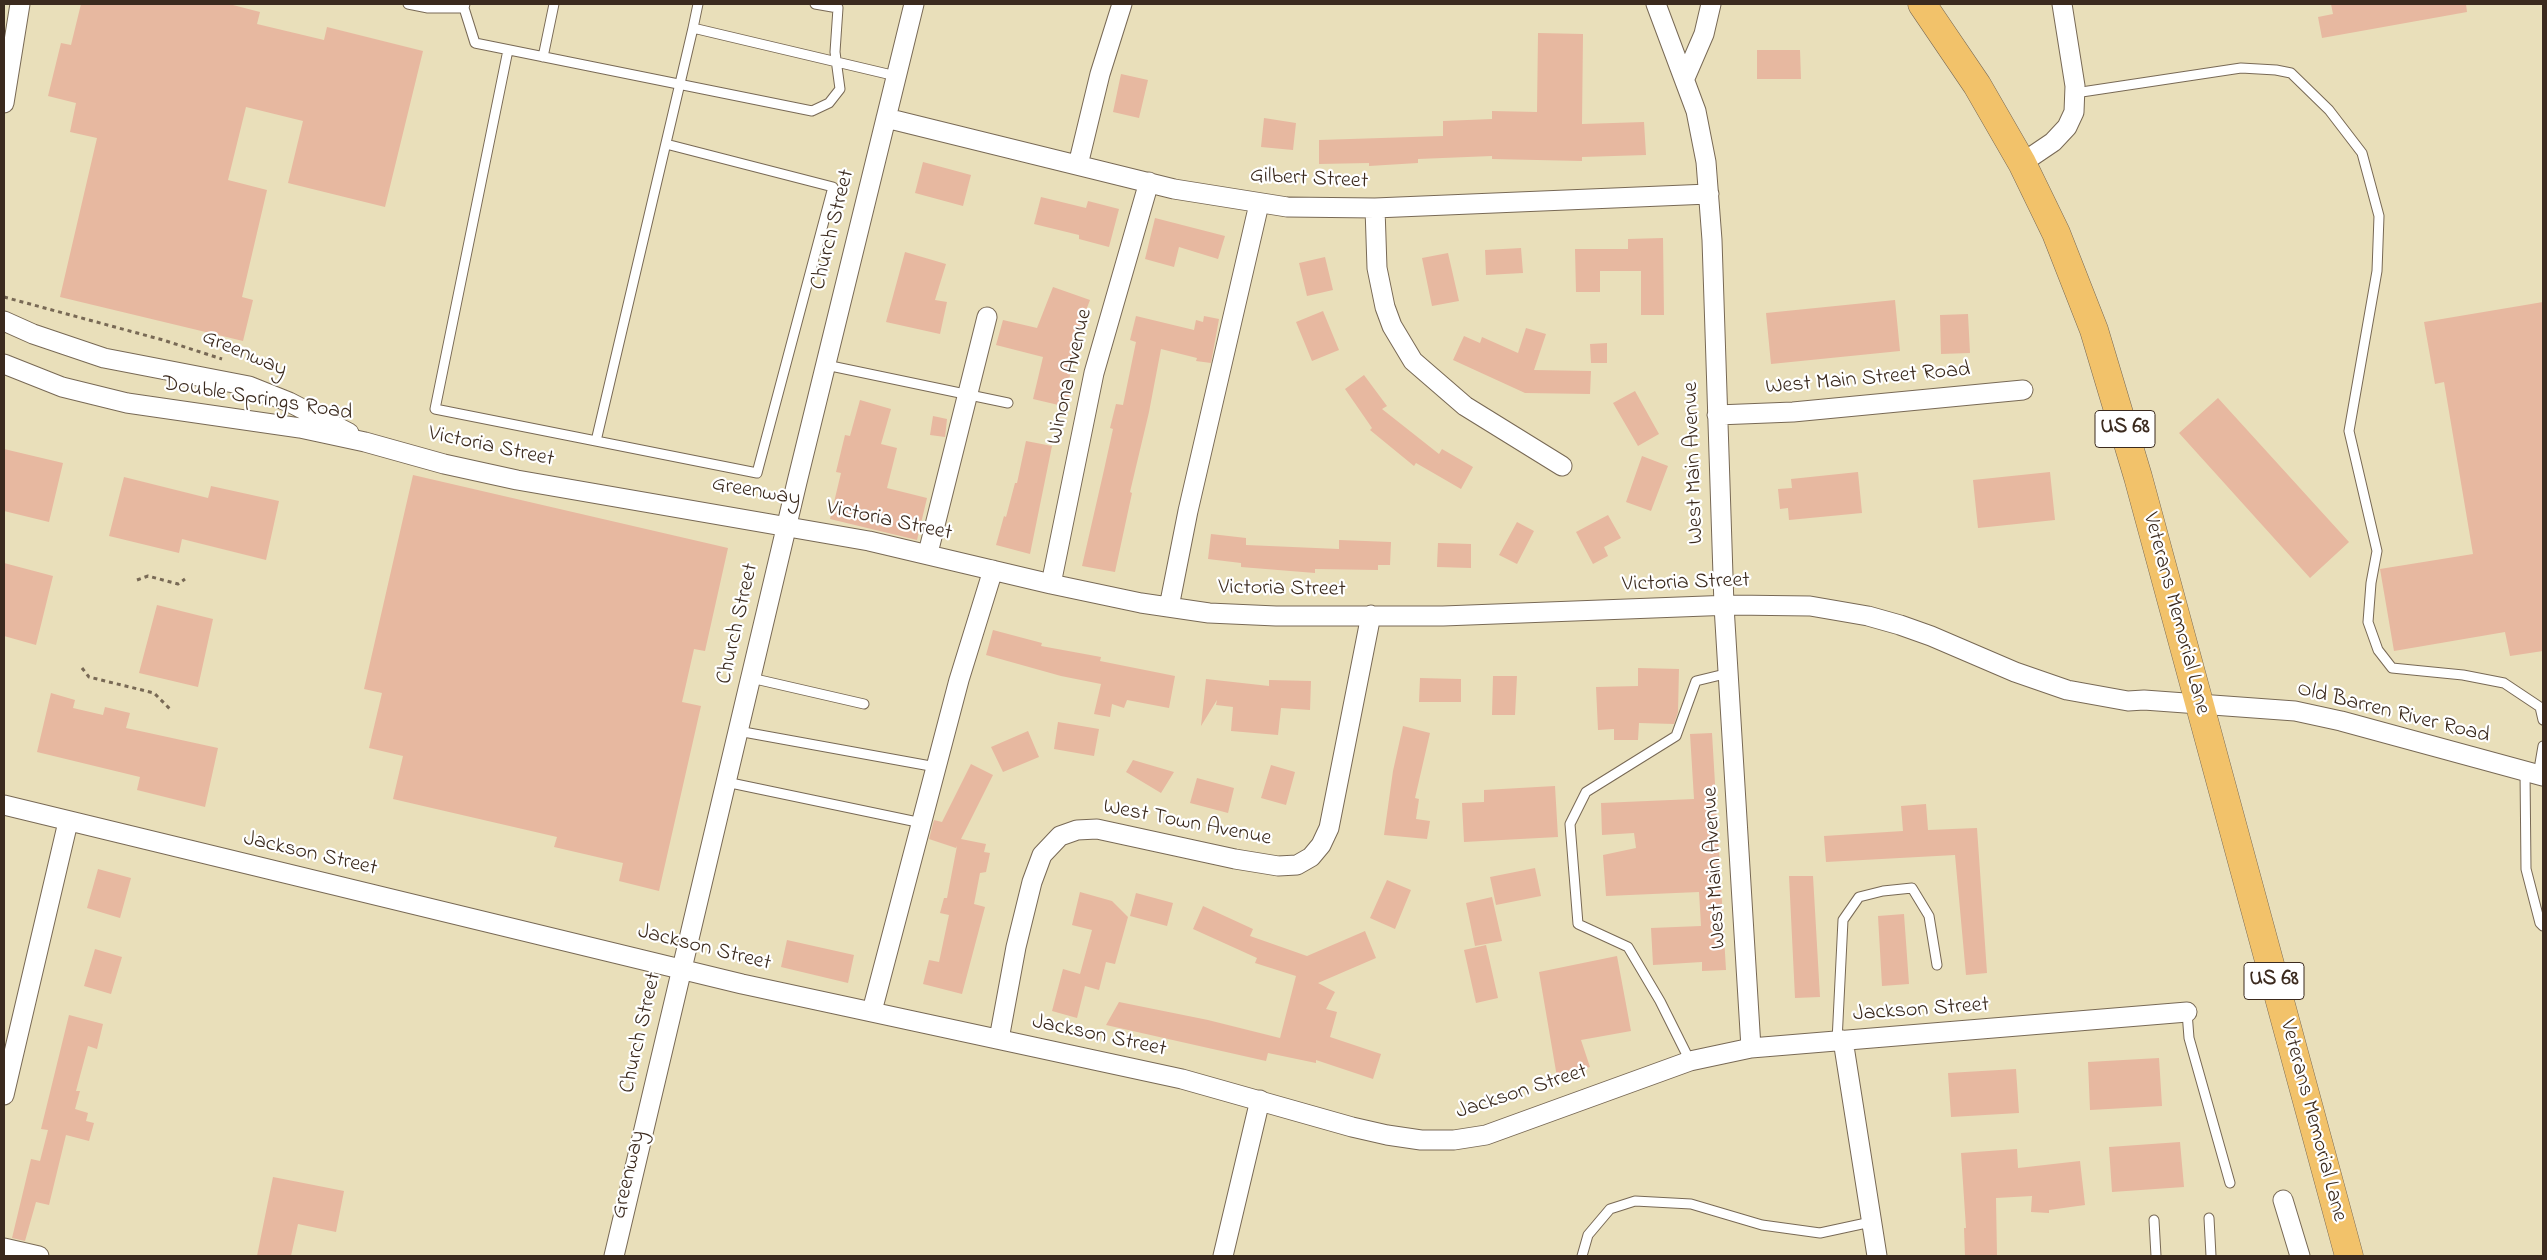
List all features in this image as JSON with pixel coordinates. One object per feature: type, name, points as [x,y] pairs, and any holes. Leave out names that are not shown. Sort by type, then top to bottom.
[{"type":"main road","name":"Veterans Memorial Lane","points":[[1922,4],[1977,85],[2022,162],[2063,248],[2097,338],[2138,477],[2349,1256]]},
{"type":"street","points":[[5,93],[20,4]]},
{"type":"street","name":"Church Street","points":[[614,1256],[787,526],[914,4]]},
{"type":"street","points":[[1078,165],[1100,74],[1122,4]]},
{"type":"street","name":"West Main Avenue","points":[[1656,4],[1696,111],[1703,142],[1709,194],[1724,606],[1742,929],[1751,1048]]},
{"type":"street","points":[[1685,78],[1704,34],[1711,4]]},
{"type":"street","points":[[2022,162],[2044,149],[2067,126],[2074,112],[2075,93],[2065,4]]},
{"type":"street","name":"Gilbert Street","points":[[886,118],[1149,182],[1259,204],[1299,208],[1375,208],[1709,194]]},
{"type":"street","name":"Winona Avenue","points":[[1051,584],[1094,373],[1149,182]]},
{"type":"street","points":[[1169,607],[1188,511],[1259,204]]},
{"type":"street","points":[[1375,208],[1377,268],[1385,307],[1392,326],[1413,362],[1465,406],[1562,466]]},
{"type":"street","points":[[928,553],[987,317]]},
{"type":"street","name":"Double Springs Road","points":[[4,321],[33,334],[104,358],[249,386],[288,402],[365,442]]},
{"type":"street","name":"Double Springs Road","points":[[4,364],[62,387],[127,403],[268,422],[365,442]]},
{"type":"street","name":"West Main Street Road","points":[[1717,415],[1784,412],[2023,390]]},
{"type":"street","name":"Victoria Street","points":[[365,442],[444,464],[517,480],[787,526],[928,553],[1051,584],[1208,613],[1276,616],[1475,615],[1724,606],[1810,606],[1868,616],[1931,636],[2015,672],[2067,690],[2128,701],[2200,705]]},
{"type":"street","points":[[872,1011],[966,654],[993,570]]},
{"type":"street","name":"West Town Avenue","points":[[999,1039],[1016,947],[1032,882],[1042,855],[1060,836],[1077,830],[1097,829],[1235,859],[1278,866],[1297,866],[1311,858],[1322,845],[1328,828],[1371,615]]},
{"type":"street","name":"Old Barren River Road","points":[[2200,705],[2295,711],[2316,715],[2535,774]]},
{"type":"street","name":"Jackson Street","points":[[4,805],[68,822],[682,967],[742,984],[1147,1071],[1387,1135],[1421,1140],[1454,1140],[1502,1129],[1690,1061],[1751,1048],[2187,1012]]},
{"type":"street","points":[[4,1095],[68,822]]},
{"type":"street","points":[[1840,1040],[1877,1256]]},
{"type":"street","points":[[1222,1256],[1260,1100]]},
{"type":"street","points":[[2284,1200],[2300,1256]]},
{"type":"street","points":[[4,1248],[39,1256]]},
{"type":"lane","points":[[408,4],[428,8],[464,6],[474,43],[812,111],[829,103],[840,89],[835,52],[838,8],[815,4]]},
{"type":"lane","points":[[542,57],[554,4]]},
{"type":"lane","points":[[596,441],[698,4]]},
{"type":"lane","points":[[693,28],[896,76]]},
{"type":"lane","points":[[508,50],[435,409],[757,473],[833,186],[666,144]]},
{"type":"lane","points":[[2075,93],[2241,68],[2284,71],[2291,73],[2329,110],[2362,153],[2379,216],[2377,272],[2349,431],[2377,551],[2371,582],[2368,622],[2378,650],[2392,668],[2463,675],[2504,683],[2540,707],[2543,720]]},
{"type":"lane","points":[[826,365],[966,396],[1008,403]]},
{"type":"lane","points":[[1690,1061],[1660,1001],[1628,947],[1578,924],[1570,824],[1586,792],[1676,736],[1696,681],[1729,673]]},
{"type":"lane","points":[[751,678],[864,704]]},
{"type":"lane","points":[[738,731],[936,767]]},
{"type":"lane","points":[[2543,746],[2535,774],[2526,869],[2540,923],[2543,926]]},
{"type":"lane","points":[[726,782],[922,823]]},
{"type":"lane","points":[[1840,1040],[1843,920],[1859,897],[1883,891],[1912,888],[1928,916],[1937,965]]},
{"type":"lane","points":[[2187,1012],[2189,1038],[2230,1183]]},
{"type":"lane","points":[[1582,1256],[1588,1235],[1610,1209],[1635,1202],[1691,1204],[1762,1225],[1820,1234],[1871,1222]]},
{"type":"lane","points":[[2209,1218],[2211,1256]]},
{"type":"lane","points":[[2154,1220],[2156,1256]]},
{"type":"path","name":"Greenway","points":[[4,298],[163,340],[230,364]]},
{"type":"path","points":[[137,580],[148,576],[178,584],[185,580]]},
{"type":"path","points":[[82,668],[89,677],[154,693],[171,710]]},
{"type":"building","points":[[81,4],[229,4],[260,12],[257,24],[324,40],[327,27],[423,51],[385,207],[288,183],[303,121],[246,107],[228,180],[267,190],[242,297],[253,300],[243,341],[60,297],[97,138],[70,132],[76,103],[48,96],[61,43],[71,45]]},
{"type":"building","points":[[2331,4],[2466,4],[2467,12],[2322,38],[2318,17],[2333,14]]},
{"type":"building","points":[[1538,33],[1583,34],[1582,124],[1644,122],[1646,155],[1582,157],[1582,161],[1492,159],[1492,156],[1418,159],[1418,163],[1369,166],[1369,163],[1319,164],[1319,140],[1443,136],[1443,121],[1492,119],[1492,111],[1537,112]]},
{"type":"building","points":[[1757,50],[1800,50],[1801,79],[1757,79]]},
{"type":"building","points":[[1121,74],[1148,80],[1139,118],[1113,112]]},
{"type":"building","points":[[1264,118],[1296,123],[1293,150],[1261,147]]},
{"type":"building","points":[[923,162],[971,175],[963,206],[915,193]]},
{"type":"building","points":[[1041,197],[1086,208],[1088,201],[1119,209],[1109,247],[1079,239],[1079,235],[1034,224]]},
{"type":"building","points":[[1155,218],[1225,236],[1218,259],[1179,247],[1174,267],[1145,259]]},
{"type":"building","points":[[1663,238],[1664,315],[1641,315],[1641,271],[1600,271],[1600,292],[1576,292],[1575,249],[1628,249],[1628,239]]},
{"type":"building","points":[[1521,248],[1523,273],[1486,275],[1485,250]]},
{"type":"building","points":[[905,252],[946,264],[935,300],[947,302],[940,334],[886,322]]},
{"type":"building","points":[[1448,253],[1459,301],[1432,306],[1422,258]]},
{"type":"building","points":[[1325,257],[1333,290],[1307,296],[1299,263]]},
{"type":"building","points":[[1053,287],[1090,300],[1075,339],[1080,341],[1069,379],[1073,380],[1067,407],[1033,399],[1043,357],[996,345],[1003,320],[1037,328]]},
{"type":"building","points":[[1895,300],[1900,351],[1771,364],[1766,313]]},
{"type":"building","points":[[2543,302],[2543,651],[2510,656],[2505,632],[2394,651],[2380,569],[2473,554],[2444,382],[2435,384],[2424,322]]},
{"type":"building","points":[[1323,311],[1339,350],[1312,361],[1296,322]]},
{"type":"building","points":[[1968,314],[1970,353],[1941,354],[1940,315]]},
{"type":"building","points":[[1136,316],[1194,330],[1196,320],[1203,322],[1204,316],[1219,319],[1211,363],[1196,361],[1197,358],[1161,349],[1115,572],[1082,566],[1113,429],[1110,428],[1116,404],[1123,405],[1136,342],[1130,340]]},
{"type":"building","points":[[1526,328],[1546,334],[1534,370],[1591,371],[1590,394],[1525,393],[1453,360],[1464,336],[1480,343],[1482,337],[1518,353]]},
{"type":"building","points":[[1607,343],[1607,363],[1591,363],[1590,344]]},
{"type":"building","points":[[1364,375],[1387,406],[1382,409],[1439,454],[1442,449],[1473,467],[1461,489],[1416,463],[1414,466],[1370,430],[1372,428],[1345,389]]},
{"type":"building","points":[[1635,391],[1659,434],[1638,446],[1613,403]]},
{"type":"building","points":[[2218,398],[2349,542],[2310,578],[2179,433]]},
{"type":"building","points":[[860,400],[891,409],[881,444],[897,448],[887,488],[927,498],[917,540],[830,519],[841,473],[836,472],[845,435],[850,436]]},
{"type":"building","points":[[933,416],[947,419],[945,437],[930,435]]},
{"type":"building","points":[[1026,441],[1052,446],[1030,554],[996,545],[1015,483],[1017,483]]},
{"type":"building","points":[[4,449],[63,463],[49,522],[4,511]]},
{"type":"building","points":[[1642,456],[1668,466],[1651,511],[1626,502]]},
{"type":"building","points":[[1858,472],[1862,513],[1789,520],[1788,508],[1780,509],[1778,489],[1792,488],[1791,479]]},
{"type":"building","points":[[2050,472],[2055,520],[1978,528],[1973,480]]},
{"type":"building","points":[[413,475],[728,548],[705,651],[694,649],[682,702],[701,706],[659,891],[619,881],[623,863],[554,847],[557,837],[393,799],[403,756],[369,748],[382,693],[364,689]]},
{"type":"building","points":[[124,477],[208,498],[211,486],[279,501],[266,560],[182,539],[179,553],[109,536]]},
{"type":"building","points":[[1608,515],[1621,538],[1604,547],[1608,556],[1593,564],[1576,532]]},
{"type":"building","points":[[1517,522],[1534,531],[1517,564],[1499,555]]},
{"type":"building","points":[[1211,534],[1246,538],[1246,545],[1339,549],[1339,540],[1391,542],[1390,565],[1378,565],[1378,570],[1315,569],[1315,573],[1241,567],[1241,563],[1208,559]]},
{"type":"building","points":[[1438,543],[1471,544],[1471,568],[1437,567]]},
{"type":"building","points":[[4,563],[53,576],[36,645],[4,636]]},
{"type":"building","points":[[157,605],[213,619],[198,687],[139,673]]},
{"type":"building","points":[[993,630],[1042,643],[1041,646],[1101,657],[1100,661],[1175,676],[1169,708],[1127,700],[1124,708],[1112,704],[1110,717],[1094,714],[1101,684],[1061,676],[986,655]]},
{"type":"building","points":[[1638,668],[1679,669],[1678,712],[1674,724],[1639,723],[1638,740],[1614,740],[1614,729],[1598,730],[1596,687],[1638,686]]},
{"type":"building","points":[[1493,676],[1517,676],[1515,715],[1492,715]]},
{"type":"building","points":[[1420,678],[1461,679],[1461,702],[1419,702]]},
{"type":"building","points":[[1206,679],[1269,686],[1269,680],[1311,681],[1310,710],[1281,708],[1278,735],[1231,731],[1233,707],[1216,705],[1217,700],[1201,726]]},
{"type":"building","points":[[51,693],[75,700],[73,708],[103,715],[105,707],[130,713],[126,728],[218,748],[205,807],[137,790],[140,777],[37,752]]},
{"type":"building","points":[[1058,722],[1099,729],[1094,756],[1054,749]]},
{"type":"building","points":[[1403,726],[1430,733],[1415,798],[1419,799],[1416,819],[1430,821],[1427,839],[1384,835],[1393,771]]},
{"type":"building","points":[[1028,731],[1039,757],[1003,772],[991,747]]},
{"type":"building","points":[[1712,733],[1726,970],[1702,971],[1702,962],[1653,965],[1651,928],[1701,926],[1699,892],[1606,896],[1603,855],[1636,848],[1634,833],[1602,835],[1601,803],[1694,799],[1690,734]]},
{"type":"building","points":[[1133,760],[1174,772],[1161,793],[1126,772]]},
{"type":"building","points":[[971,764],[993,775],[961,839],[986,844],[984,852],[990,853],[986,872],[980,873],[974,904],[985,907],[962,994],[923,984],[929,960],[939,962],[949,915],[940,913],[944,898],[947,898],[957,846],[956,848],[929,839],[934,820],[942,822]]},
{"type":"building","points":[[1271,765],[1295,772],[1286,805],[1261,798]]},
{"type":"building","points":[[1197,778],[1234,788],[1228,813],[1190,803]]},
{"type":"building","points":[[1555,786],[1558,837],[1464,842],[1462,803],[1484,802],[1484,790]]},
{"type":"building","points":[[1926,804],[1928,830],[1977,828],[1987,973],[1966,975],[1955,855],[1826,862],[1824,836],[1903,831],[1901,806]]},
{"type":"building","points":[[1535,868],[1541,896],[1496,905],[1490,877]]},
{"type":"building","points":[[98,869],[131,878],[120,918],[87,908]]},
{"type":"building","points":[[1789,876],[1813,876],[1820,997],[1795,998]]},
{"type":"building","points":[[1387,880],[1411,890],[1395,929],[1370,918]]},
{"type":"building","points":[[1080,892],[1112,901],[1128,917],[1115,964],[1106,962],[1099,990],[1085,986],[1077,1018],[1052,1011],[1063,969],[1080,974],[1092,930],[1072,925]]},
{"type":"building","points":[[1136,893],[1173,903],[1167,926],[1130,916]]},
{"type":"building","points":[[1492,897],[1502,941],[1475,946],[1466,903]]},
{"type":"building","points":[[1203,906],[1253,929],[1250,936],[1307,956],[1365,931],[1376,958],[1318,983],[1335,992],[1326,1009],[1337,1012],[1330,1037],[1381,1054],[1373,1079],[1316,1060],[1316,1063],[1268,1053],[1266,1061],[1106,1025],[1119,1002],[1208,1020],[1280,1038],[1296,976],[1255,963],[1257,958],[1193,929]]},
{"type":"building","points":[[1904,914],[1909,984],[1882,986],[1878,916]]},
{"type":"building","points":[[787,940],[854,955],[848,983],[781,967]]},
{"type":"building","points":[[1486,945],[1498,998],[1476,1003],[1464,950]]},
{"type":"building","points":[[95,949],[122,957],[111,994],[84,986]]},
{"type":"building","points":[[1617,956],[1631,1031],[1581,1040],[1590,1067],[1557,1077],[1539,972]]},
{"type":"building","points":[[69,1015],[103,1024],[97,1049],[88,1046],[76,1091],[80,1091],[75,1109],[88,1113],[86,1121],[94,1123],[89,1141],[66,1135],[49,1205],[36,1202],[25,1241],[12,1238],[31,1159],[40,1161],[48,1130],[41,1129]]},
{"type":"building","points":[[2159,1058],[2162,1106],[2090,1110],[2088,1062]]},
{"type":"building","points":[[2016,1069],[2019,1113],[1951,1117],[1948,1073]]},
{"type":"building","points":[[2180,1142],[2184,1187],[2112,1192],[2109,1147]]},
{"type":"building","points":[[2017,1149],[2018,1168],[2080,1161],[2085,1205],[2049,1210],[2049,1213],[2031,1212],[2032,1196],[1996,1198],[1997,1256],[1965,1256],[1964,1228],[1966,1228],[1961,1153]]},
{"type":"building","points":[[273,1177],[344,1191],[336,1232],[298,1224],[291,1256],[257,1256]]}]
